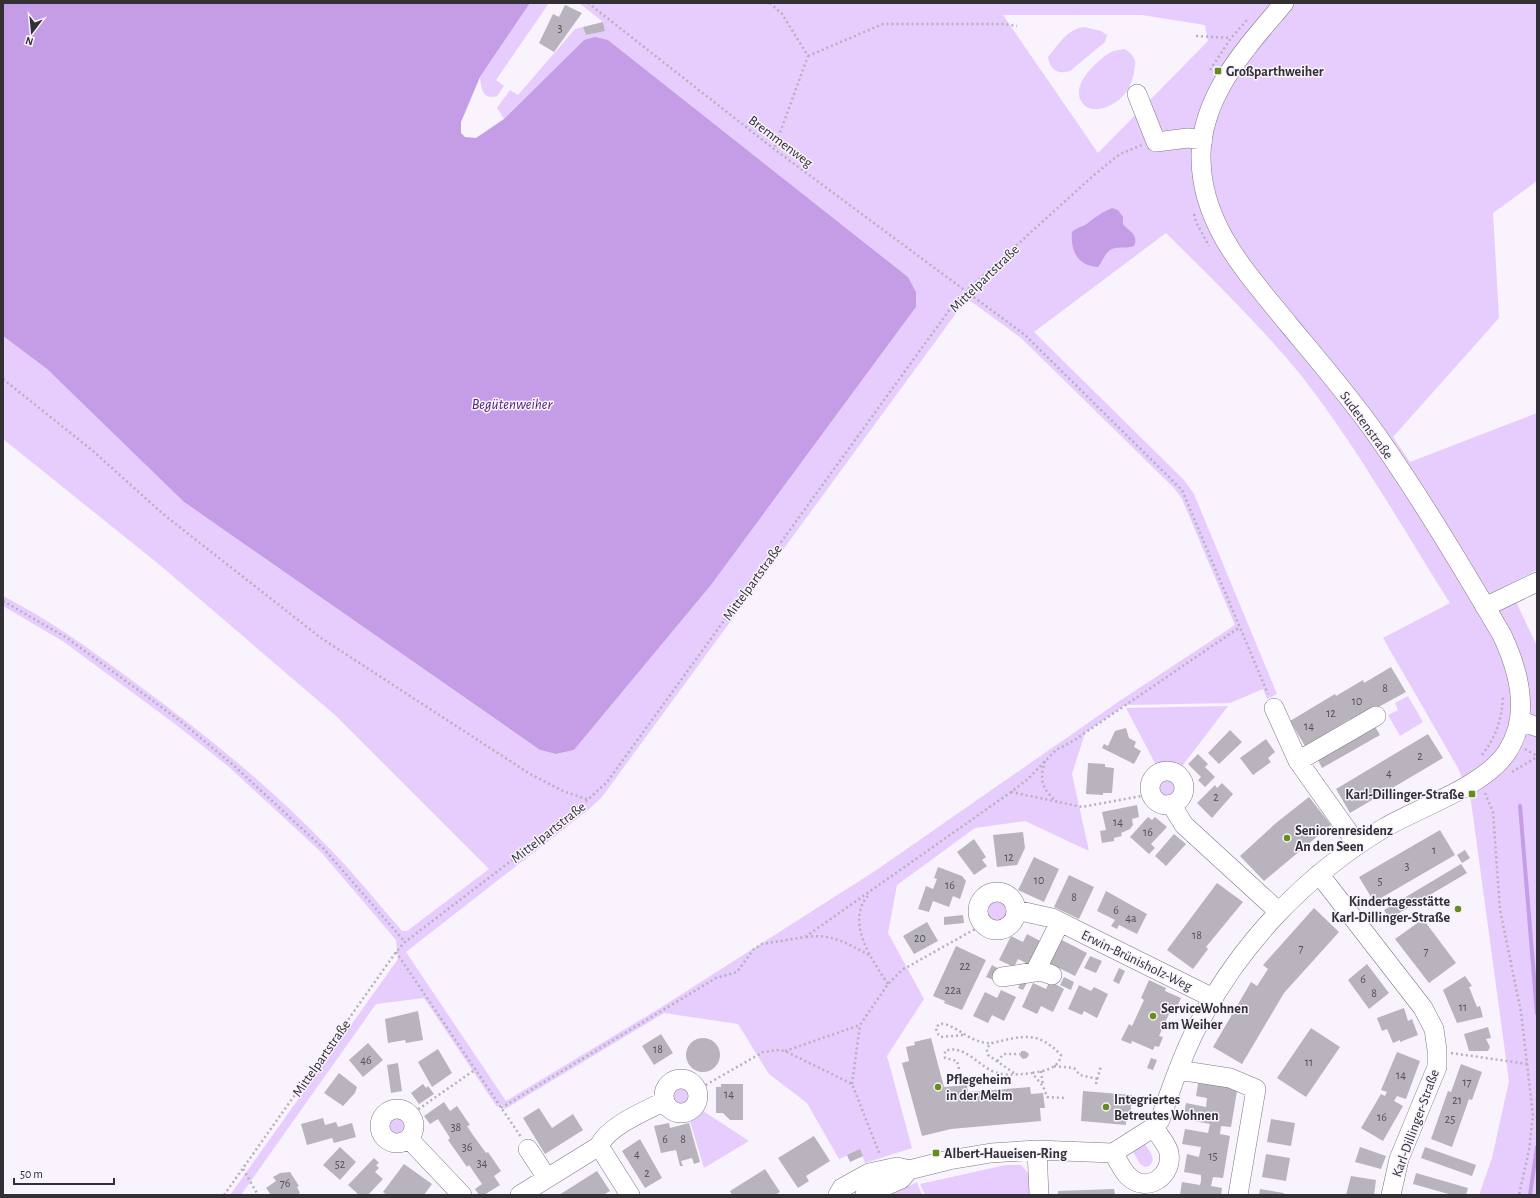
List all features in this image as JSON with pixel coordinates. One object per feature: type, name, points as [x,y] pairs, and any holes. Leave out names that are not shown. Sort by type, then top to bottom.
[{"type":"street","points":[[1137,94],[1156,142],[1188,138],[1202,140],[1211,107],[1226,78],[1244,52],[1284,3]]},
{"type":"street","name":"Sudetenstraße","points":[[1202,140],[1201,166],[1206,196],[1223,239],[1240,266],[1354,404],[1389,453],[1485,607],[1502,635],[1515,663],[1520,690],[1519,720]]},
{"type":"street","points":[[1485,607],[1537,582]]},
{"type":"street","points":[[1274,708],[1298,761],[1356,844]]},
{"type":"street","points":[[1298,761],[1376,716]]},
{"type":"street","points":[[838,1195],[842,1188],[869,1174],[896,1167],[909,1170],[949,1160],[991,1153],[1036,1150],[1113,1152],[1154,1127],[1160,1120],[1178,1070],[1195,1030],[1213,998],[1251,943],[1278,911],[1319,874],[1356,844],[1397,820],[1480,779],[1493,769],[1508,751],[1519,720],[1537,727]]},
{"type":"street","points":[[1166,771],[1177,774],[1184,788],[1180,798],[1171,804],[1160,803],[1152,794],[1151,784],[1156,775],[1166,771]]},
{"type":"street","points":[[1171,804],[1184,825],[1278,911]]},
{"type":"street","name":"Karl-Dillinger-Straße","points":[[1319,874],[1423,1008],[1434,1029],[1437,1050],[1437,1067],[1399,1159],[1391,1195]]},
{"type":"street","points":[[1001,893],[1012,899],[1016,910],[1013,922],[1003,929],[991,929],[984,924],[979,916],[980,903],[989,895],[1001,893]]},
{"type":"street","name":"Erwin-Brünisholz-Weg","points":[[1016,910],[1052,918],[1213,998]]},
{"type":"street","points":[[1002,977],[1043,973],[1060,922]]},
{"type":"street","points":[[1178,1070],[1230,1078],[1256,1088],[1238,1195]]},
{"type":"street","points":[[520,1195],[599,1146],[604,1136],[643,1111],[665,1101],[665,1090],[668,1085],[678,1079],[689,1081],[697,1090]]},
{"type":"street","points":[[401,1110],[410,1115],[414,1125],[412,1135],[409,1139],[404,1142],[392,1143],[383,1136],[380,1125],[385,1115],[390,1111],[401,1110]]},
{"type":"street","points":[[1113,1152],[1127,1176],[1138,1183],[1151,1184],[1160,1179],[1167,1172],[1170,1162],[1169,1152],[1154,1127]]},
{"type":"street","points":[[409,1139],[462,1195]]},
{"type":"street","points":[[599,1146],[630,1195]]},
{"type":"street","points":[[528,1149],[548,1178]]},
{"type":"street","points":[[1036,1150],[1039,1195]]},
{"type":"street","points":[[865,1195],[901,1179],[909,1170]]},
{"type":"path","name":"Bremmenweg","points":[[589,3],[774,149],[1025,335],[1182,490],[1274,708]]},
{"type":"path","points":[[770,3],[782,14],[808,56]]},
{"type":"path","points":[[774,149],[808,56],[883,24],[1004,24],[1017,26]]},
{"type":"path","points":[[1196,36],[1231,38]]},
{"type":"path","name":"Mittelpartstraße","points":[[224,1195],[396,952],[405,942],[571,815],[607,782],[953,305],[965,292],[1094,175],[1120,154],[1138,146],[1156,142]]},
{"type":"path","points":[[3,379],[93,451],[163,514],[321,638],[530,774],[563,791],[589,800]]},
{"type":"path","points":[[3,601],[68,638],[179,720],[232,764],[323,848],[405,942]]},
{"type":"path","points":[[805,938],[1011,792],[1028,779],[1056,750],[1240,627]]},
{"type":"path","points":[[1477,758],[1492,742],[1496,733],[1501,718],[1503,692]]},
{"type":"path","points":[[1045,760],[1041,774],[1043,785],[1049,794],[1058,802]]},
{"type":"path","points":[[1480,779],[1492,812],[1500,910],[1521,1012],[1533,1115],[1529,1150],[1519,1195]]},
{"type":"path","points":[[1011,792],[1082,807],[1152,794]]},
{"type":"path","points":[[870,892],[863,901],[858,919],[869,956],[888,984]]},
{"type":"path","points":[[882,1160],[852,1084],[860,1025],[888,984],[902,970],[984,924]]},
{"type":"path","points":[[502,1108],[716,978],[737,972],[753,950],[762,944],[815,936],[830,937],[842,940],[869,956]]},
{"type":"path","points":[[396,952],[476,1069],[528,1149]]},
{"type":"path","points":[[959,1069],[957,1061],[945,1058],[945,1051],[953,1049],[967,1054],[989,1070],[998,1074],[1032,1073],[1041,1071],[1054,1066],[1060,1060],[1061,1055],[1044,1040],[1028,1037],[982,1044],[963,1035],[945,1023],[939,1024],[936,1028],[937,1033],[942,1037],[963,1035]]},
{"type":"path","points":[[785,1052],[860,1025]]},
{"type":"path","points":[[992,1043],[988,1046],[988,1055],[1014,1074]]},
{"type":"path","points":[[697,1090],[763,1052],[777,1050],[785,1052],[852,1084]]},
{"type":"path","points":[[1437,1050],[1528,1064]]},
{"type":"path","points":[[997,1061],[1004,1054],[1020,1054]]},
{"type":"path","points":[[1054,1066],[1074,1068],[1080,1075],[1098,1078]]},
{"type":"path","points":[[1096,1084],[1101,1066]]},
{"type":"path","points":[[410,1115],[476,1069]]},
{"type":"path","points":[[1041,1071],[1043,1086],[1047,1097],[1065,1098]]},
{"type":"path","points":[[1032,1073],[1043,1086]]},
{"type":"path","points":[[243,1169],[258,1195]]},
{"type":"shaded area","points":[[530,3],[549,3],[496,80],[504,86],[497,96],[492,97],[486,95],[481,86],[480,77]]},
{"type":"shaded area","points":[[579,3],[1537,3],[1537,181],[1493,213],[1499,318],[1393,437],[1410,462],[1537,413],[1537,570],[1508,585],[1537,646],[1537,1195],[1479,1195],[1492,1158],[1509,1081],[1471,801],[1458,768],[1383,638],[1450,603],[1378,486],[1321,401],[1284,355],[1252,320],[1166,233],[1034,332],[1184,480],[1194,494],[1277,694],[1267,699],[1263,689],[1230,703],[1125,705],[1085,733],[1072,774],[1089,851],[1025,821],[975,828],[897,885],[888,933],[924,999],[887,1056],[912,1148],[865,1163],[860,1150],[839,1159],[807,1103],[769,1074],[738,1024],[664,1013],[505,1109],[501,1104],[497,1107],[424,998],[376,1004],[241,1195],[230,1195],[398,959],[396,940],[321,852],[229,767],[175,724],[64,642],[3,606],[3,596],[52,624],[115,667],[207,737],[256,778],[336,855],[402,931],[407,931],[489,869],[335,715],[161,566],[3,439],[3,336],[47,369],[184,502],[540,750],[556,754],[574,750],[711,585],[916,307],[916,292],[908,277],[608,40],[584,40],[504,119],[497,108],[510,90],[518,95],[575,29],[583,27],[586,35],[605,30],[603,22]],"holes":[[[1003,15],[1142,15],[1205,25],[1208,41],[1098,153]],[[969,300],[1021,338],[1174,488],[1182,499],[1235,625],[1121,700],[875,871],[660,1008],[506,1101],[406,952],[588,810],[602,797],[957,312]]]},
{"type":"shaded area","points":[[1084,27],[1101,31],[1107,35],[1105,42],[1070,71],[1058,72],[1051,65],[1048,57],[1068,34],[1078,28]]},
{"type":"shaded area","points":[[1125,49],[1130,53],[1135,62],[1134,73],[1128,89],[1122,97],[1106,107],[1100,109],[1088,108],[1080,99],[1080,86],[1083,80],[1097,62],[1114,51]]},
{"type":"shaded area","points":[[1408,696],[1423,722],[1400,736],[1388,715],[1398,710],[1395,703]]},
{"type":"shaded area","points":[[1228,706],[1180,769],[1169,765],[1157,767],[1126,708]]},
{"type":"shaded area","points":[[1167,771],[1179,776],[1184,788],[1179,800],[1167,805],[1155,800],[1150,788],[1155,776]]},
{"type":"shaded area","points":[[997,892],[1010,898],[1016,911],[1010,924],[997,930],[984,924],[978,911],[984,898]]},
{"type":"shaded area","points":[[678,1080],[684,1080],[693,1084],[697,1096],[693,1108],[684,1112],[678,1112],[669,1108],[665,1099],[665,1093],[669,1084]]},
{"type":"shaded area","points":[[397,1109],[409,1114],[414,1126],[409,1138],[397,1143],[385,1138],[380,1126],[385,1114]]},
{"type":"shaded area","points":[[700,1109],[749,1141],[704,1168],[689,1118]]},
{"type":"shaded area","points":[[1152,1136],[1154,1139],[1145,1144],[1153,1158],[1149,1166],[1145,1167],[1140,1164],[1133,1152]]},
{"type":"shaded area","points":[[1006,1165],[1021,1165],[1030,1175],[1031,1195],[925,1195],[920,1184]]},
{"type":"shaded area","points":[[917,1182],[922,1195],[890,1195]]},
{"type":"water","name":"Begütenweiher","points":[[3,3],[530,3],[480,77],[461,122],[461,133],[465,137],[476,138],[504,119],[584,40],[595,37],[608,40],[908,277],[916,292],[916,307],[711,585],[574,750],[556,754],[540,750],[184,502],[47,369],[3,336]]},
{"type":"water","points":[[1112,208],[1118,210],[1123,217],[1123,224],[1133,234],[1135,239],[1134,246],[1114,248],[1110,250],[1098,267],[1085,264],[1080,260],[1074,251],[1072,245],[1072,232]]},
{"type":"building","points":[[565,5],[582,13],[554,52],[539,43],[553,14],[559,17]]},
{"type":"building","points":[[603,22],[605,31],[586,35],[583,27]]},
{"type":"building","points":[[1391,667],[1406,692],[1351,722],[1350,719],[1305,746],[1290,721],[1335,694],[1336,696],[1363,680],[1364,683]]},
{"type":"building","points":[[1374,725],[1380,735],[1322,768],[1317,758]]},
{"type":"building","points":[[1126,728],[1129,738],[1136,742],[1134,747],[1141,751],[1134,764],[1102,748],[1104,744],[1108,746],[1115,731]]},
{"type":"building","points":[[1230,730],[1242,742],[1219,764],[1208,753]]},
{"type":"building","points":[[1428,734],[1443,758],[1350,813],[1336,789]]},
{"type":"building","points":[[1266,739],[1275,752],[1268,758],[1271,762],[1253,775],[1240,758]]},
{"type":"building","points":[[1198,754],[1208,764],[1205,767],[1215,777],[1205,787],[1198,780],[1201,777],[1188,764]]},
{"type":"building","points":[[1088,763],[1105,764],[1105,767],[1114,768],[1112,793],[1103,793],[1103,795],[1086,794]]},
{"type":"building","points":[[1222,783],[1233,794],[1212,818],[1197,803],[1215,785],[1217,788]]},
{"type":"building","name":"Seniorenresidenz An den Seen","points":[[1309,797],[1331,825],[1264,881],[1240,856],[1276,823]]},
{"type":"building","points":[[1137,805],[1139,817],[1132,819],[1133,825],[1130,829],[1121,833],[1122,836],[1114,838],[1114,841],[1102,843],[1100,831],[1106,830],[1102,812]]},
{"type":"building","points":[[1148,817],[1152,820],[1155,817],[1167,827],[1151,844],[1155,848],[1149,854],[1130,837]]},
{"type":"building","points":[[1440,830],[1455,855],[1374,902],[1359,877]]},
{"type":"building","points":[[1023,832],[1025,848],[1017,865],[997,867],[993,835]]},
{"type":"building","points":[[1174,834],[1186,844],[1166,866],[1155,856]]},
{"type":"building","points":[[974,839],[986,857],[982,860],[987,866],[974,875],[957,852]]},
{"type":"building","points":[[1465,850],[1470,858],[1462,863],[1457,855]]},
{"type":"building","points":[[1034,857],[1059,869],[1044,902],[1018,890]]},
{"type":"building","points":[[1461,864],[1467,873],[1389,919],[1384,910]]},
{"type":"building","points":[[938,867],[962,876],[966,881],[960,899],[953,896],[949,907],[933,901],[929,912],[918,909],[926,886],[933,889],[937,879],[934,878]]},
{"type":"building","points":[[1069,875],[1094,887],[1079,919],[1054,907]]},
{"type":"building","points":[[1217,883],[1243,902],[1206,947],[1208,949],[1193,969],[1167,950]]},
{"type":"building","points":[[1106,891],[1147,914],[1137,934],[1119,925],[1117,929],[1111,926],[1115,920],[1097,911]]},
{"type":"building","points":[[1314,908],[1339,932],[1284,993],[1242,1064],[1213,1047],[1251,982],[1257,986],[1268,969],[1263,965]]},
{"type":"building","points":[[963,915],[964,923],[944,925],[944,917]]},
{"type":"building","points":[[1423,919],[1456,963],[1429,983],[1395,939]]},
{"type":"building","points":[[927,922],[938,941],[914,954],[903,936]]},
{"type":"building","points":[[1027,934],[1042,942],[1030,965],[1018,959],[1014,967],[999,960],[1011,936],[1023,942]]},
{"type":"building","points":[[1060,939],[1087,953],[1075,976],[1049,963]]},
{"type":"building","points":[[956,946],[986,960],[962,1010],[944,1003],[945,1001],[933,996]]},
{"type":"building","points":[[1090,956],[1102,961],[1096,973],[1084,968]]},
{"type":"building","points":[[1367,964],[1389,993],[1369,1009],[1348,980]]},
{"type":"building","points":[[992,965],[1001,970],[996,981],[986,977]]},
{"type":"building","points":[[1119,968],[1125,971],[1119,984],[1113,981]]},
{"type":"building","points":[[1465,976],[1472,986],[1469,987],[1477,1007],[1480,1006],[1483,1017],[1457,1023],[1443,990]]},
{"type":"building","points":[[1064,977],[1074,982],[1071,990],[1060,985]]},
{"type":"building","points":[[1023,978],[1028,981],[1023,990],[1018,988]]},
{"type":"building","name":"ServiceWohnen am Weiher","points":[[1149,980],[1166,988],[1165,991],[1181,998],[1177,1007],[1173,1005],[1159,1036],[1163,1037],[1159,1047],[1155,1046],[1153,1050],[1132,1041],[1131,1044],[1121,1040],[1129,1024],[1132,1026],[1144,1000],[1141,998]]},
{"type":"building","points":[[1050,981],[1064,989],[1053,1012],[1041,1006],[1037,1014],[1022,1007],[1033,983],[1046,989]]},
{"type":"building","points":[[1079,985],[1091,991],[1094,987],[1108,994],[1097,1018],[1084,1011],[1082,1015],[1068,1009]]},
{"type":"building","points":[[1001,990],[1016,997],[1004,1021],[992,1015],[988,1023],[973,1016],[985,992],[997,998]]},
{"type":"building","points":[[1404,1008],[1408,1021],[1412,1019],[1418,1035],[1393,1043],[1387,1029],[1382,1031],[1377,1018]]},
{"type":"building","points":[[418,1011],[423,1040],[406,1043],[405,1040],[388,1043],[385,1019]]},
{"type":"building","points":[[1488,1027],[1491,1038],[1486,1039],[1490,1047],[1488,1051],[1469,1051],[1464,1034]]},
{"type":"building","points":[[1311,1028],[1340,1047],[1306,1097],[1277,1078]]},
{"type":"building","points":[[661,1034],[673,1053],[654,1065],[642,1046]]},
{"type":"building","points":[[703,1038],[715,1043],[720,1055],[715,1067],[703,1072],[691,1067],[686,1055],[691,1043]]},
{"type":"building","name":"Pflegeheim in der Melm","points":[[931,1038],[944,1087],[967,1085],[968,1092],[1030,1087],[1031,1094],[1043,1093],[1045,1108],[1040,1108],[1041,1121],[951,1129],[922,1136],[902,1063],[909,1061],[906,1047],[915,1045],[914,1042]]},
{"type":"building","points":[[368,1043],[383,1060],[363,1077],[349,1060]]},
{"type":"building","points":[[438,1049],[452,1073],[432,1087],[418,1062]]},
{"type":"building","points":[[1021,1051],[1025,1051],[1029,1054],[1027,1058],[1023,1059],[1020,1056]]},
{"type":"building","points":[[1397,1052],[1420,1061],[1406,1099],[1397,1096],[1394,1101],[1403,1106],[1383,1141],[1361,1128],[1381,1094],[1385,1096],[1387,1092],[1381,1090]]},
{"type":"building","points":[[1151,1058],[1157,1060],[1153,1070],[1147,1068]]},
{"type":"building","points":[[398,1063],[402,1091],[391,1093],[387,1065]]},
{"type":"building","points":[[1461,1064],[1482,1072],[1472,1100],[1469,1099],[1452,1147],[1431,1139],[1448,1091],[1451,1092]]},
{"type":"building","points":[[339,1073],[357,1087],[355,1093],[343,1106],[324,1093]]},
{"type":"building","points":[[1199,1078],[1238,1085],[1231,1127],[1221,1126],[1220,1134],[1230,1136],[1223,1178],[1213,1177],[1211,1186],[1222,1188],[1221,1195],[1180,1195],[1182,1182],[1200,1185],[1201,1181],[1201,1175],[1184,1172],[1187,1154],[1199,1157],[1201,1147],[1182,1144],[1185,1129],[1208,1133],[1210,1124],[1183,1119],[1186,1103],[1206,1107],[1207,1098],[1196,1096]]},
{"type":"building","points":[[423,1084],[426,1088],[428,1086],[434,1094],[419,1104],[411,1093]]},
{"type":"building","points":[[721,1084],[743,1084],[743,1120],[730,1120],[723,1113],[716,1113],[716,1087],[721,1087]]},
{"type":"building","name":"Integriertes Betreutes Wohnen","points":[[1083,1091],[1132,1095],[1130,1120],[1126,1120],[1126,1125],[1081,1121]]},
{"type":"building","points":[[444,1102],[450,1111],[457,1106],[470,1125],[467,1126],[473,1135],[486,1153],[488,1152],[501,1171],[494,1176],[500,1185],[484,1195],[479,1195],[475,1189],[482,1184],[469,1165],[467,1167],[448,1140],[450,1138],[438,1119],[430,1124],[424,1116]]},
{"type":"building","points":[[539,1108],[552,1128],[573,1114],[583,1130],[545,1154],[523,1118]]},
{"type":"building","points":[[323,1118],[325,1125],[336,1122],[338,1127],[352,1123],[356,1137],[334,1143],[332,1138],[307,1145],[301,1124]]},
{"type":"building","points":[[1271,1119],[1295,1123],[1291,1146],[1267,1142]]},
{"type":"building","points":[[669,1123],[670,1128],[689,1123],[700,1162],[694,1164],[692,1158],[681,1161],[683,1166],[680,1166],[676,1150],[661,1153],[654,1126]]},
{"type":"building","points":[[814,1136],[830,1161],[806,1176],[809,1181],[798,1188],[778,1158]]},
{"type":"building","points":[[640,1139],[662,1178],[645,1188],[622,1151]]},
{"type":"building","points":[[340,1147],[356,1162],[340,1180],[323,1165]]},
{"type":"building","points":[[1360,1147],[1386,1156],[1381,1169],[1355,1162]]},
{"type":"building","points":[[1425,1147],[1476,1165],[1472,1176],[1421,1158]]},
{"type":"building","points":[[860,1149],[863,1156],[850,1162],[847,1155]]},
{"type":"building","points":[[1266,1154],[1290,1158],[1286,1181],[1262,1177]]},
{"type":"building","points":[[374,1158],[379,1163],[376,1165],[379,1168],[375,1172],[383,1179],[368,1195],[359,1195],[348,1185]]},
{"type":"building","points":[[404,1164],[432,1184],[424,1195],[387,1195],[383,1192]]},
{"type":"building","points":[[765,1169],[780,1192],[775,1195],[732,1195],[730,1191]]},
{"type":"building","points":[[597,1171],[610,1191],[603,1195],[559,1195]]},
{"type":"building","points":[[290,1172],[299,1186],[297,1187],[300,1193],[297,1195],[271,1195],[266,1188],[276,1181],[273,1177],[280,1173]]},
{"type":"building","points":[[1416,1173],[1468,1188],[1466,1195],[1452,1195],[1413,1184]]},
{"type":"building","points":[[1351,1176],[1376,1180],[1374,1195],[1346,1195]]},
{"type":"building","points":[[1114,1189],[1115,1194],[1121,1195],[1058,1195],[1058,1191]]},
{"type":"building","points":[[1260,1189],[1284,1193],[1284,1195],[1259,1195]]},
{"type":"waterway","points":[[1520,806],[1537,1013]]},
{"type":"waterway","points":[[1530,1195],[1537,1147]]},
{"type":"place","name":"Großparthweiher","points":[[1218,71]]},
{"type":"place","name":"Karl-Dillinger-Straße","points":[[1472,794]]},
{"type":"place","name":"Seniorenresidenz An den Seen","points":[[1287,838]]},
{"type":"place","name":"Kindertagesstätte Karl-Dillinger-Straße","points":[[1458,909]]},
{"type":"place","name":"ServiceWohnen am Weiher","points":[[1153,1016]]},
{"type":"place","name":"Pflegeheim in der Melm","points":[[938,1087]]},
{"type":"place","name":"Integriertes Betreutes Wohnen","points":[[1106,1107]]},
{"type":"place","name":"Albert-Haueisen-Ring","points":[[936,1153]]}]
